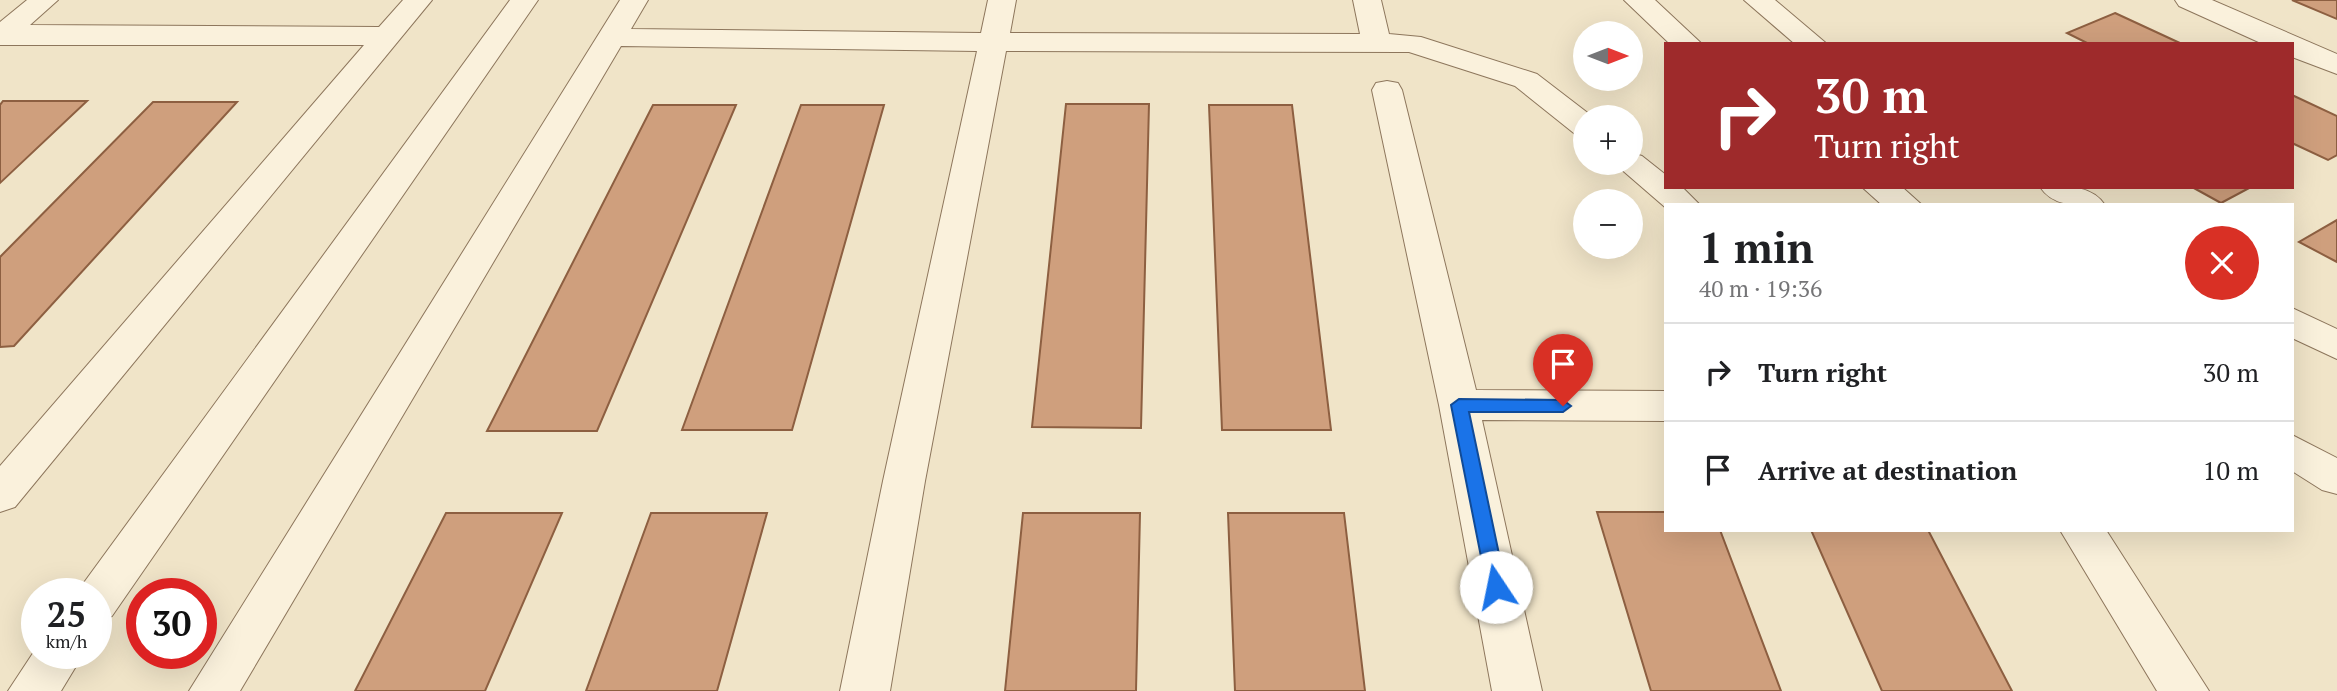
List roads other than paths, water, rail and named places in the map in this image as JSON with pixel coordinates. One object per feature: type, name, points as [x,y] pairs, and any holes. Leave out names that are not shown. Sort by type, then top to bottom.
[{"type":"street","points":[[1,34],[44,0]]},
{"type":"street","points":[[0,495],[418,0]]},
{"type":"street","points":[[112,579],[524,0]]},
{"type":"street","points":[[214,691],[634,0]]},
{"type":"street","points":[[865,691],[904,481],[1002,0]]},
{"type":"street","points":[[1367,0],[1376,41]]},
{"type":"street","points":[[1638,0],[1686,42]]},
{"type":"street","points":[[1758,0],[1810,42]]},
{"type":"street","points":[[2189,0],[2283,42]]},
{"type":"street","points":[[1,34],[387,37]]},
{"type":"street","points":[[611,37],[993,42],[1411,43],[1526,80],[1573,117]]},
{"type":"street","points":[[2294,47],[2337,65]]},
{"type":"street","points":[[1387,90],[1459,405],[1517,691]]},
{"type":"street","points":[[1643,173],[1681,203]]},
{"type":"street","points":[[1882,189],[1902,203]]},
{"type":"street","points":[[2060,189],[2085,203]]},
{"type":"street","points":[[2294,322],[2337,346]]},
{"type":"street","points":[[1459,405],[1664,406]]},
{"type":"street","points":[[2294,453],[2337,478]]},
{"type":"street","points":[[2083,532],[2185,691]]},
{"type":"street","points":[[33,691],[49,669]]}]
